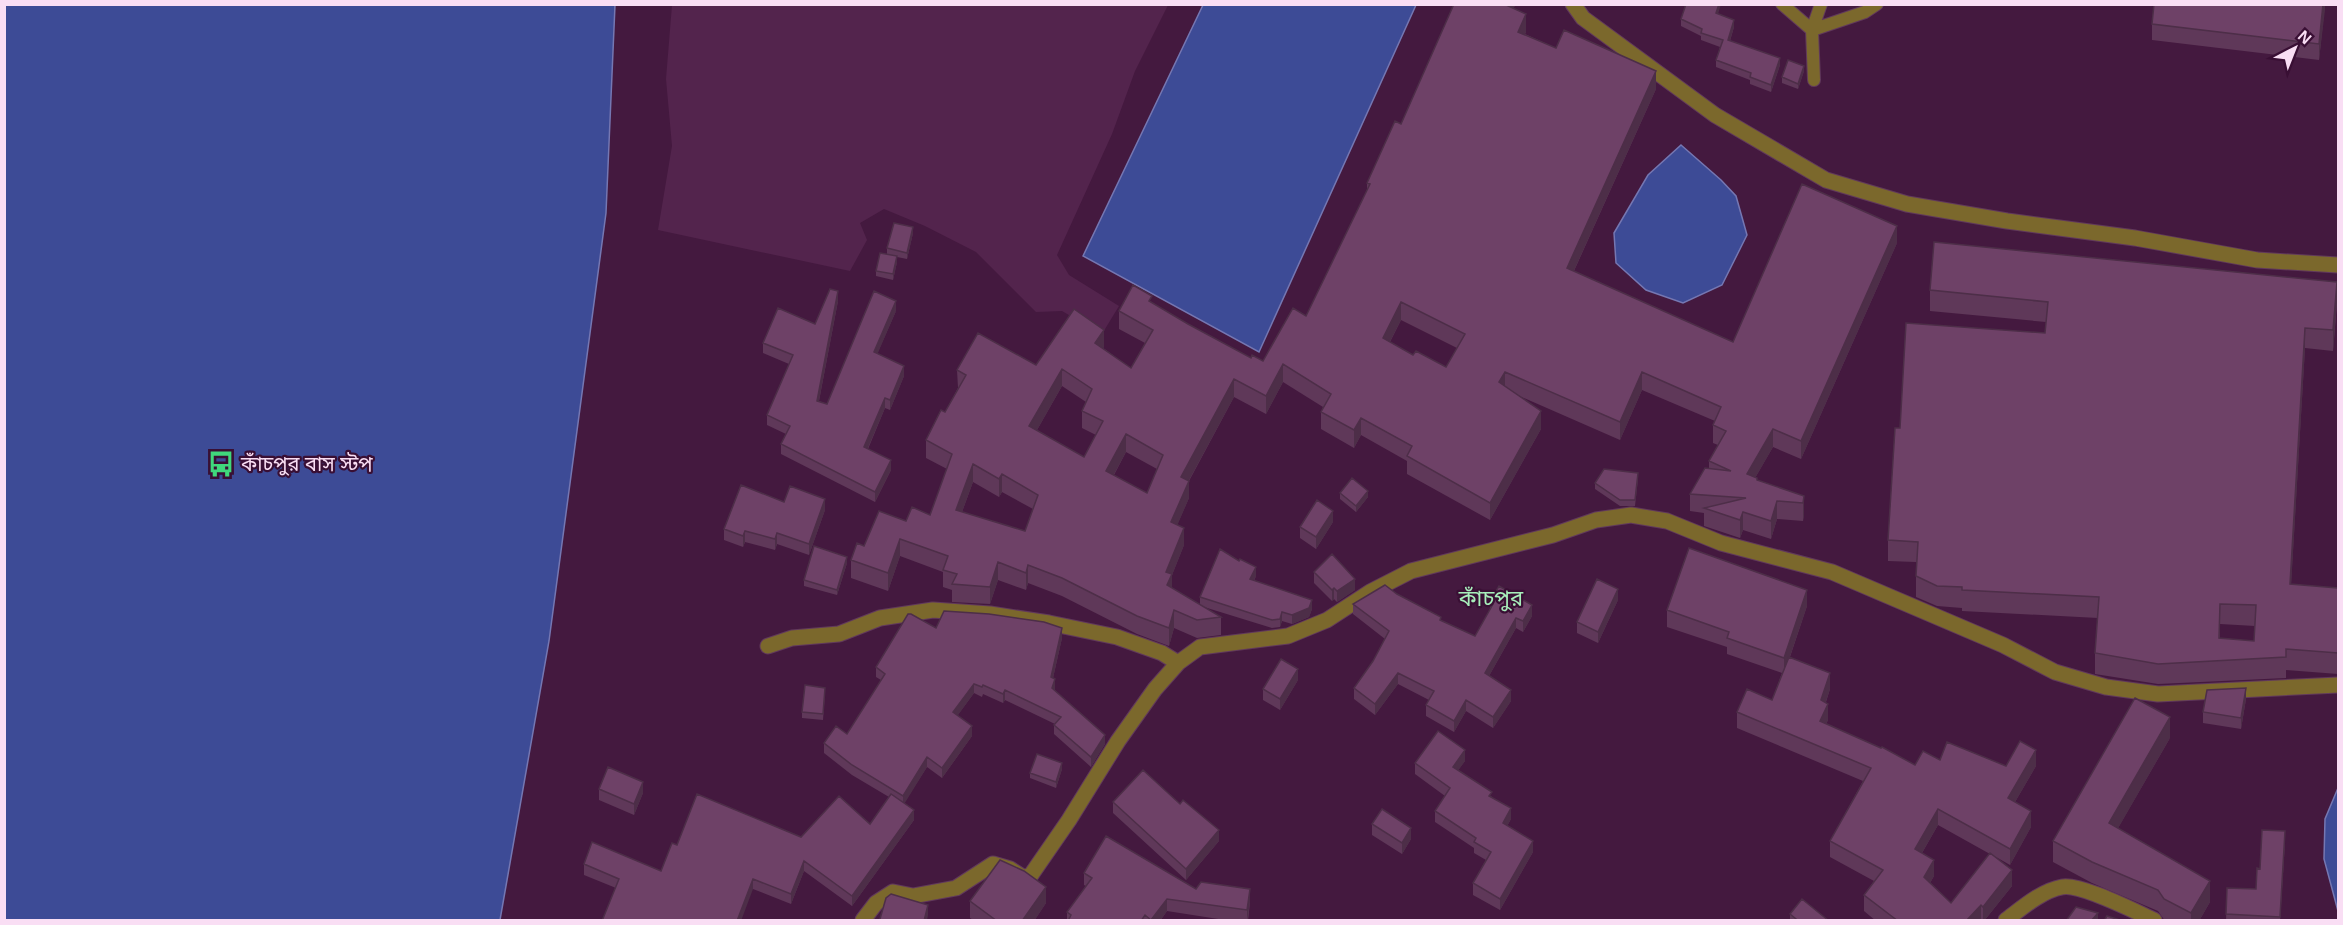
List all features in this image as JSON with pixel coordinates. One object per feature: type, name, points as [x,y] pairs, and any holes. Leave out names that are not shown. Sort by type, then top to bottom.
[{"type":"street","points":[[1573,4],[1583,18],[1715,115],[1826,180],[1907,204],[2007,221],[2134,238],[2257,260],[2338,265]]},
{"type":"street","points":[[863,921],[876,903],[893,892],[913,896],[956,888],[993,864],[1010,869],[1024,878],[1030,875],[1155,689],[1178,663],[1200,647],[1288,636],[1327,620],[1370,592],[1411,571],[1553,535],[1596,520],[1631,515],[1667,521],[1721,543],[1832,572],[2003,645],[2055,672],[2106,687],[2158,694],[2338,685]]},
{"type":"street","points":[[768,646],[792,638],[839,634],[880,618],[933,610],[990,614],[1106,635],[1162,653],[1178,663]]},
{"type":"street","points":[[2006,921],[2035,899],[2063,886],[2090,893],[2154,921]]},
{"type":"lane","points":[[1782,4],[1812,30]]},
{"type":"lane","points":[[1814,80],[1812,30],[1821,4]]},
{"type":"lane","points":[[1812,30],[1864,12],[1877,4]]},
{"type":"shaded area","points":[[672,5],[1168,5],[1135,71],[1112,134],[1057,255],[1069,275],[1119,306],[1102,334],[1062,311],[1036,312],[976,252],[925,226],[884,209],[860,223],[867,240],[850,271],[658,230],[672,146],[666,79]]},
{"type":"water","points":[[5,4],[615,5],[606,213],[549,641],[500,920],[5,920]]},
{"type":"water","points":[[1203,5],[1416,5],[1259,352],[1083,256]]},
{"type":"water","points":[[1681,145],[1736,196],[1747,235],[1722,285],[1683,303],[1646,290],[1616,263],[1614,233],[1648,175]]},
{"type":"water","points":[[2338,788],[2338,911],[2324,859],[2325,819]]},
{"type":"building","points":[[1454,4],[1504,4],[1526,14],[1518,32],[1556,48],[1564,30],[1656,71],[1567,268],[1733,342],[1802,184],[1897,226],[1801,441],[1773,429],[1747,474],[1757,480],[1804,496],[1803,503],[1777,501],[1771,521],[1743,512],[1740,520],[1704,508],[1746,498],[1690,494],[1705,468],[1731,471],[1709,461],[1726,431],[1713,425],[1721,407],[1642,372],[1620,422],[1505,372],[1499,382],[1541,411],[1490,503],[1407,456],[1412,446],[1361,418],[1354,430],[1321,412],[1331,394],[1283,364],[1266,396],[1234,379],[1181,477],[1189,481],[1171,522],[1184,528],[1166,572],[1172,574],[1167,585],[1221,617],[1197,620],[1174,610],[1169,628],[1137,616],[1062,578],[1028,565],[1026,573],[998,562],[990,587],[952,584],[957,574],[943,570],[948,556],[900,539],[888,573],[851,560],[857,543],[864,546],[879,511],[906,521],[912,507],[930,515],[952,454],[926,440],[941,410],[945,412],[966,375],[957,370],[978,333],[1036,365],[1074,309],[1104,330],[1095,343],[1131,368],[1153,330],[1119,311],[1133,285],[1152,296],[1149,301],[1188,324],[1251,358],[1252,355],[1263,361],[1293,308],[1306,316],[1370,184],[1367,183],[1395,121],[1401,124]],"holes":[[[1401,302],[1465,334],[1446,367],[1416,351],[1413,355],[1383,338]],[[1062,369],[1092,389],[1082,411],[1103,421],[1084,457],[1029,426]],[[1126,434],[1163,455],[1147,493],[1106,471]],[[973,464],[999,479],[1002,474],[1038,495],[1025,531],[956,510]]]},
{"type":"building","points":[[1686,4],[1719,4],[1716,13],[1734,20],[1728,40],[1780,58],[1771,85],[1750,77],[1751,73],[1716,60],[1723,40],[1701,33],[1702,29],[1681,19]]},
{"type":"building","points":[[2154,4],[2323,4],[2319,44],[2152,24]]},
{"type":"building","points":[[1788,60],[1804,66],[1798,84],[1782,77]]},
{"type":"building","points":[[894,223],[913,227],[907,253],[887,248]]},
{"type":"building","points":[[1934,242],[2337,282],[2333,330],[2305,328],[2290,584],[2338,588],[2338,653],[2286,649],[2286,657],[2158,664],[2095,653],[2099,597],[1962,590],[1962,587],[1937,586],[1916,576],[1918,542],[1888,540],[1895,428],[1900,428],[1906,323],[2045,333],[2048,302],[1930,290]],"holes":[[[2220,604],[2256,605],[2254,641],[2219,638]]]},
{"type":"building","points":[[880,253],[897,256],[893,274],[876,271]]},
{"type":"building","points":[[830,289],[838,291],[817,401],[827,404],[874,291],[896,301],[874,352],[904,366],[890,400],[885,398],[864,447],[891,460],[875,492],[781,444],[790,426],[767,415],[793,355],[763,343],[778,308],[815,324]]},
{"type":"building","points":[[1604,469],[1638,473],[1635,500],[1620,500],[1595,483]]},
{"type":"building","points":[[1352,478],[1368,491],[1356,506],[1340,493]]},
{"type":"building","points":[[741,485],[784,502],[790,486],[825,499],[809,544],[777,533],[775,539],[745,531],[743,536],[724,529]]},
{"type":"building","points":[[1317,500],[1333,511],[1316,537],[1300,527]]},
{"type":"building","points":[[814,546],[847,557],[837,590],[804,580]]},
{"type":"building","points":[[1689,548],[1807,590],[1784,658],[1727,638],[1729,632],[1667,610]]},
{"type":"building","points":[[1220,549],[1239,561],[1240,559],[1256,567],[1250,579],[1312,600],[1309,608],[1292,615],[1282,612],[1280,619],[1272,620],[1200,597]]},
{"type":"building","points":[[1332,554],[1355,579],[1337,591],[1334,588],[1332,590],[1314,572]]},
{"type":"building","points":[[1597,579],[1618,589],[1598,632],[1577,622]]},
{"type":"building","points":[[1385,585],[1397,594],[1441,617],[1440,620],[1475,636],[1493,604],[1490,602],[1499,586],[1532,605],[1523,621],[1516,618],[1485,673],[1511,690],[1493,717],[1466,700],[1454,721],[1426,705],[1434,691],[1398,673],[1375,704],[1354,688],[1373,661],[1389,631],[1353,604]]},
{"type":"building","points":[[944,611],[989,614],[1044,622],[1062,628],[1051,677],[1055,679],[1052,688],[1105,735],[1091,757],[1054,725],[1061,717],[1005,690],[1003,694],[983,685],[982,687],[974,684],[953,712],[972,726],[942,768],[927,757],[903,796],[852,765],[824,743],[836,726],[847,734],[885,674],[876,667],[908,614],[936,628]]},
{"type":"building","points":[[1789,657],[1830,673],[1821,700],[1828,704],[1820,721],[1882,747],[1915,765],[1923,751],[1940,760],[1947,742],[2006,766],[2020,741],[2036,750],[2008,798],[2031,811],[2010,849],[1938,809],[1915,849],[1934,860],[1924,877],[1951,903],[1990,853],[2012,870],[1983,907],[1981,905],[1966,921],[1898,921],[1864,895],[1883,870],[1830,841],[1871,768],[1737,712],[1747,689],[1772,700]]},
{"type":"building","points":[[1281,659],[1298,669],[1280,699],[1263,689]]},
{"type":"building","points":[[805,685],[825,688],[823,714],[802,712]]},
{"type":"building","points":[[2246,688],[2241,718],[2203,712],[2207,690]]},
{"type":"building","points":[[2135,698],[2170,717],[2109,823],[2210,881],[2191,913],[2164,899],[2158,890],[2092,862],[2053,841]]},
{"type":"building","points":[[1438,731],[1465,750],[1453,767],[1492,792],[1489,796],[1511,808],[1503,823],[1533,841],[1500,899],[1473,883],[1491,852],[1474,842],[1476,838],[1435,811],[1450,788],[1415,763]]},
{"type":"building","points":[[1037,754],[1062,763],[1056,782],[1030,773]]},
{"type":"building","points":[[608,767],[643,782],[634,804],[599,789]]},
{"type":"building","points":[[1143,770],[1180,804],[1183,800],[1219,830],[1186,869],[1113,802]]},
{"type":"building","points":[[697,794],[801,837],[839,796],[870,824],[891,794],[914,810],[852,896],[804,861],[791,894],[753,879],[737,921],[602,921],[619,879],[584,864],[592,842],[661,871],[672,843],[677,845]]},
{"type":"building","points":[[1382,809],[1411,828],[1402,843],[1372,824]]},
{"type":"building","points":[[2262,830],[2285,831],[2280,917],[2226,914],[2227,888],[2256,889],[2257,868],[2260,869]]},
{"type":"building","points":[[1106,836],[1196,889],[1201,882],[1250,889],[1247,910],[1167,899],[1151,920],[1145,915],[1141,921],[1068,921],[1071,915],[1067,912],[1092,878],[1084,873]]},
{"type":"building","points":[[1000,860],[1024,871],[1046,887],[1022,921],[997,921],[970,901]]},
{"type":"building","points":[[891,894],[928,905],[924,921],[880,919],[886,898]]},
{"type":"building","points":[[1802,899],[1829,921],[1795,921],[1796,919],[1790,914]]},
{"type":"building","points":[[2076,907],[2098,913],[2091,921],[2066,921]]},
{"type":"building","points":[[2107,916],[2123,921],[2104,921]]},
{"type":"place","name":"কাঁচপুর বাস স্টপ","points":[[221,464]]},
{"type":"district","name":"কাঁচপুর","points":[[1491,598]]}]
